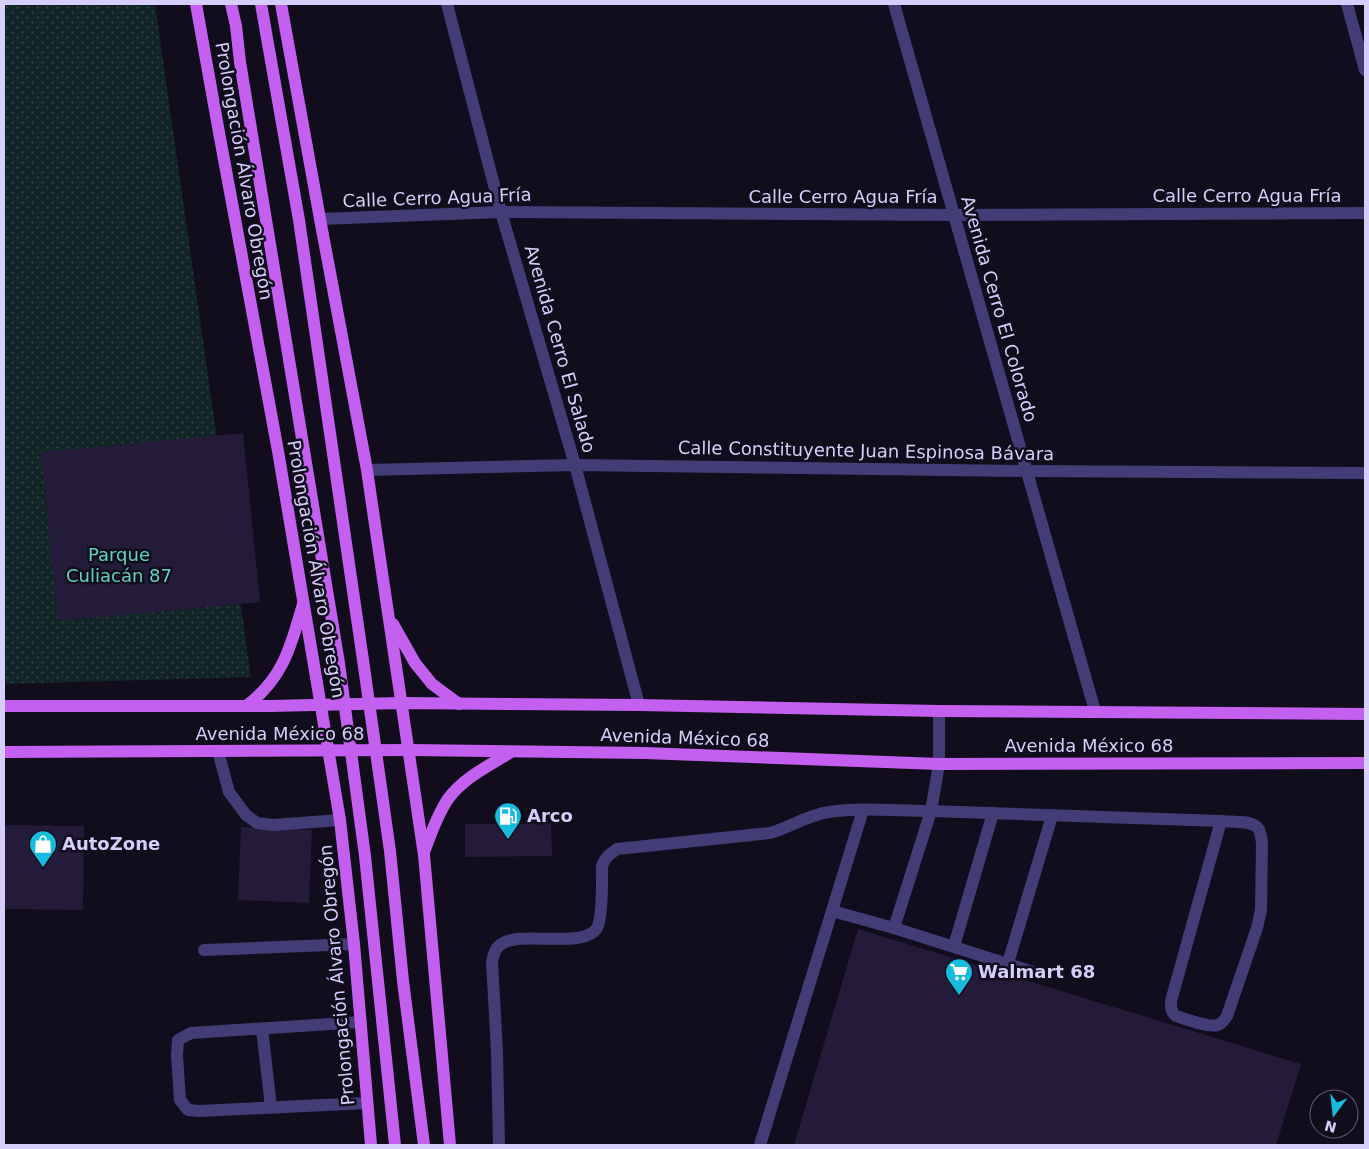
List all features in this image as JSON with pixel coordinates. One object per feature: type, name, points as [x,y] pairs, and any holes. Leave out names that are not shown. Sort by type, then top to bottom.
[{"type":"main road","name":"Prolongación Álvaro Obregón","points":[[196,4],[278,451],[340,820],[354,944],[371,1145]]},
{"type":"main road","name":"Prolongación Álvaro Obregón","points":[[231,4],[340,673],[365,856],[395,1145]]},
{"type":"main road","name":"Prolongación Álvaro Obregón","points":[[261,4],[299,220],[366,680],[390,851],[403,981],[424,1145]]},
{"type":"main road","points":[[281,4],[367,470],[389,618],[424,855],[450,1145]]},
{"type":"main road","points":[[246,706],[266,689],[276,676],[289,648],[304,602]]},
{"type":"main road","points":[[389,618],[415,663],[432,684],[459,704]]},
{"type":"main road","name":"Avenida México 68","points":[[4,706],[270,706],[401,703],[639,705],[939,711],[1365,714]]},
{"type":"main road","name":"Avenida México 68","points":[[4,752],[329,752],[408,750],[644,754],[939,764],[1365,763]]},
{"type":"main road","points":[[424,855],[435,823],[449,798],[464,783],[511,752]]},
{"type":"street","name":"Avenida Cerro El Salado","points":[[447,4],[501,212],[576,465],[639,705]]},
{"type":"street","name":"Avenida Cerro El Colorado","points":[[894,4],[1095,711]]},
{"type":"street","points":[[1347,4],[1365,70]]},
{"type":"street","name":"Calle Cerro Agua Fría","points":[[320,219],[501,212],[955,215],[1365,212]]},
{"type":"street","name":"Calle Constituyente Juan Espinosa Bávara","points":[[367,470],[576,465],[1365,473]]},
{"type":"street","points":[[894,928],[931,811],[939,764],[939,711]]},
{"type":"street","points":[[218,751],[229,792],[246,815],[257,823],[273,825],[340,820]]},
{"type":"street","points":[[760,1145],[863,810]]},
{"type":"street","points":[[499,1145],[493,955],[499,945],[515,940],[584,937],[594,932],[599,922],[604,861],[606,857],[618,849],[770,833],[782,830],[811,816],[829,812],[863,810],[993,813],[1221,821],[1248,823],[1256,827],[1262,842],[1261,910],[1257,928],[1227,1016],[1223,1022],[1211,1026],[1176,1016],[1172,1013],[1171,1001],[1221,821]]},
{"type":"street","points":[[954,946],[993,813]]},
{"type":"street","points":[[1008,964],[1052,816]]},
{"type":"street","points":[[832,911],[954,946],[1036,973]]},
{"type":"street","points":[[204,950],[354,944]]},
{"type":"street","points":[[361,1022],[191,1033],[178,1040],[177,1056],[180,1100],[188,1110],[199,1111],[367,1103]]},
{"type":"street","points":[[262,1029],[271,1108]]},
{"type":"green space","name":"Parque Culiacán 87","points":[[4,4],[155,4],[251,677],[4,684]]},
{"type":"building","points":[[243,433],[260,602],[58,621],[41,452]]},
{"type":"building","name":"Arco","points":[[465,824],[551,824],[552,856],[465,857]]},
{"type":"building","name":"AutoZone","points":[[4,825],[84,826],[83,910],[4,909]]},
{"type":"building","points":[[241,827],[312,830],[309,903],[238,900]]},
{"type":"building","name":"Walmart 68","points":[[858,929],[1301,1064],[1276,1145],[794,1145]]},
{"type":"place","name":"Arco","points":[[508,840]]},
{"type":"place","name":"AutoZone","points":[[43,868]]},
{"type":"place","name":"Walmart 68","points":[[959,996]]}]
